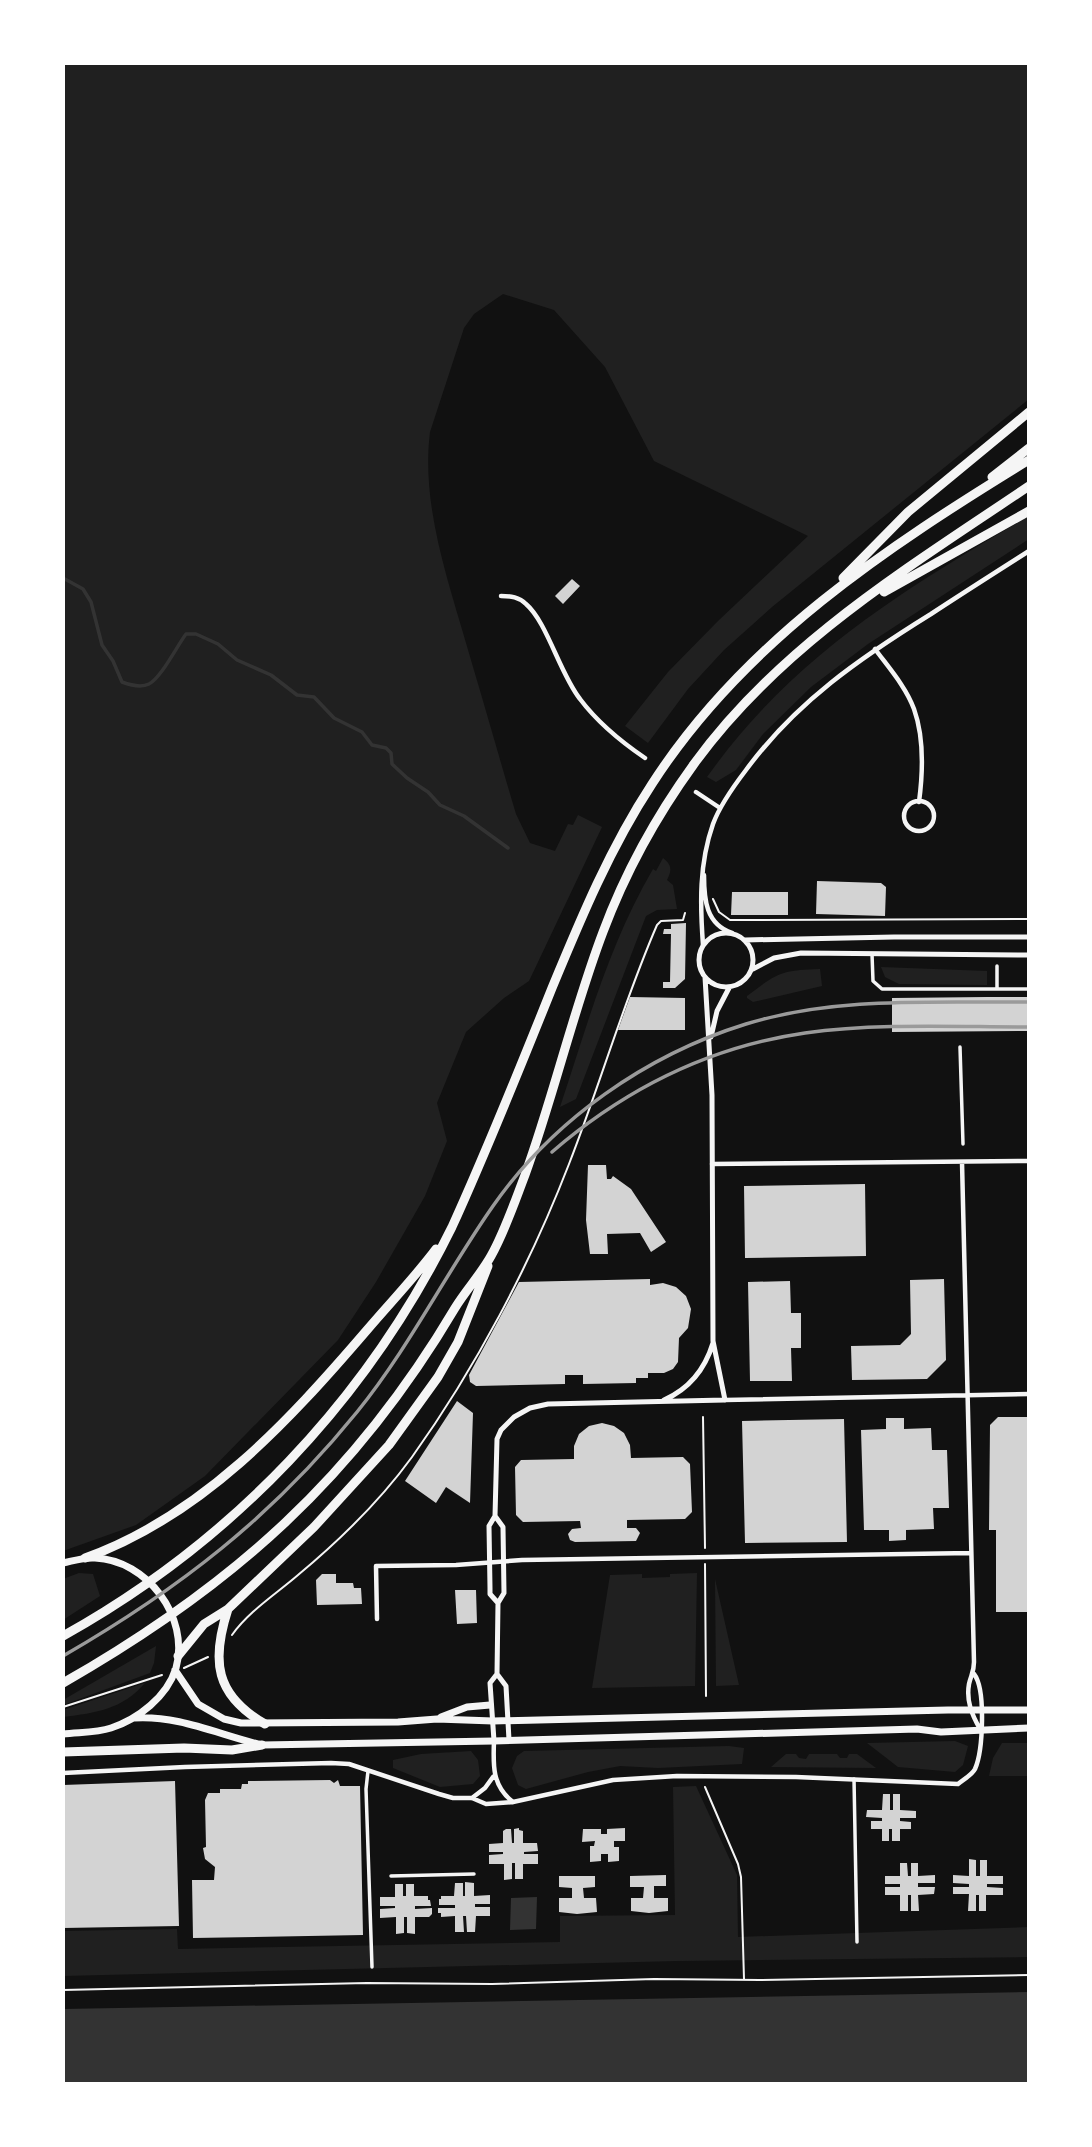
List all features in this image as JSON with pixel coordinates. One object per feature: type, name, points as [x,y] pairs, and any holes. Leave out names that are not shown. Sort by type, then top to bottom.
[{"type":"highway","points":[[826,597],[908,512],[1029,412]]},
{"type":"highway","points":[[957,504],[1029,448]]},
{"type":"highway","points":[[63,1636],[135,1592],[179,1561],[238,1512],[293,1459],[380,1351],[424,1280],[452,1227],[606,864],[638,806],[677,748],[729,684],[776,639],[870,563],[957,504],[1029,460]]},
{"type":"highway","points":[[178,1656],[210,1619],[228,1609],[337,1503],[398,1434],[438,1377],[458,1342],[533,1152],[604,930],[626,878],[647,839],[693,765],[737,711],[816,635],[1029,486]]},
{"type":"highway","points":[[863,602],[974,544],[1029,511]]},
{"type":"highway","points":[[85,1558],[110,1549],[173,1513],[254,1451],[323,1382],[408,1284],[452,1227]]},
{"type":"highway","points":[[63,1683],[134,1641],[192,1602],[249,1556],[303,1507],[387,1410],[491,1257]]},
{"type":"highway","points":[[228,1609],[219,1637],[221,1675],[237,1701],[265,1724]]},
{"type":"highway","points":[[63,1752],[184,1748],[232,1750],[262,1745]]},
{"type":"main road","points":[[63,1563],[85,1558],[109,1560],[133,1569],[153,1585],[167,1605],[175,1631],[178,1656],[175,1670],[153,1704],[134,1718],[110,1729],[63,1734]]},
{"type":"main road","points":[[175,1670],[198,1704],[224,1719],[241,1723],[398,1722],[437,1719],[492,1721],[1029,1710]]},
{"type":"main road","points":[[437,1719],[467,1707],[490,1705]]},
{"type":"main road","points":[[134,1718],[171,1718],[262,1745],[494,1741],[780,1731],[1029,1728]]},
{"type":"street","points":[[725,1400],[713,1341],[709,1047],[705,977],[699,961],[704,945],[701,882],[705,856],[720,808],[756,756],[784,724],[820,690],[875,649],[1029,551]]},
{"type":"street","points":[[501,596],[517,598],[530,608],[579,699],[612,734],[645,758]]},
{"type":"street","points":[[875,649],[913,707],[919,730],[919,802]]},
{"type":"street","points":[[696,792],[720,808]]},
{"type":"street","points":[[919,802],[931,808],[934,816],[928,828],[919,831],[910,828],[905,814],[909,805],[919,802]]},
{"type":"street","points":[[705,856],[704,879],[708,910],[717,926],[746,940],[1029,937]]},
{"type":"street","points":[[704,945],[719,934],[732,933]]},
{"type":"street","points":[[746,940],[753,954],[753,969]]},
{"type":"street","points":[[705,977],[716,986],[729,988],[742,983],[753,969],[774,958],[790,954],[1029,956]]},
{"type":"street","points":[[872,954],[873,981],[882,989],[1029,989]]},
{"type":"street","points":[[997,966],[997,989]]},
{"type":"street","points":[[709,1047],[717,1011],[729,988]]},
{"type":"street","points":[[961,1047],[963,1144]]},
{"type":"street","points":[[712,1164],[1029,1161]]},
{"type":"street","points":[[962,1162],[974,1675],[970,1681],[969,1710],[981,1730]]},
{"type":"street","points":[[661,1401],[682,1390],[699,1373],[713,1341]]},
{"type":"street","points":[[498,1603],[491,1594],[488,1562],[489,1526],[495,1516],[497,1439],[501,1430],[514,1417],[530,1408],[548,1404],[1029,1394]]},
{"type":"street","points":[[495,1516],[503,1527],[503,1593],[498,1603],[498,1674],[506,1686],[509,1740]]},
{"type":"street","points":[[377,1619],[376,1566],[504,1561],[971,1553]]},
{"type":"street","points":[[498,1674],[490,1683],[494,1777],[505,1796],[513,1802]]},
{"type":"street","points":[[63,1773],[288,1763],[349,1765],[453,1798],[472,1798],[486,1804],[542,1798],[584,1785],[613,1780],[677,1776],[958,1784],[974,1771],[979,1753],[981,1710],[979,1681],[974,1675]]},
{"type":"street","points":[[368,1771],[366,1789],[372,1967]]},
{"type":"street","points":[[472,1798],[494,1777]]},
{"type":"street","points":[[854,1779],[857,1942]]},
{"type":"street","points":[[391,1876],[474,1874]]},
{"type":"path","points":[[713,899],[719,912],[730,920],[1029,919]]},
{"type":"path","points":[[467,1372],[520,1273],[569,1165],[634,981],[657,925],[661,921],[684,920],[685,913]]},
{"type":"path","points":[[705,1787],[741,1877],[744,1980]]},
{"type":"path","points":[[63,1990],[367,1983],[492,1984],[1029,1975]]},
{"type":"shaded area","points":[[63,63],[1029,63],[1029,399],[772,607],[724,650],[688,689],[648,743],[625,726],[668,672],[808,536],[654,461],[605,367],[554,310],[503,294],[474,314],[464,328],[430,432],[429,486],[444,566],[516,814],[530,843],[555,851],[568,824],[573,825],[578,815],[602,827],[529,981],[504,998],[466,1032],[437,1103],[447,1141],[425,1196],[376,1282],[338,1340],[205,1476],[136,1525],[63,1551]]},
{"type":"shaded area","points":[[1029,516],[1029,539],[868,644],[811,687],[763,734],[736,770],[716,782],[707,777],[740,734],[813,661],[894,599]]},
{"type":"shaded area","points":[[663,858],[670,868],[667,880],[673,885],[677,909],[657,910],[646,916],[576,1099],[560,1107],[611,956],[637,897],[653,869],[656,871]]},
{"type":"shaded area","points":[[881,967],[987,971],[987,985],[899,984],[885,977]]},
{"type":"shaded area","points":[[820,969],[822,986],[753,1002],[747,998],[780,974]]},
{"type":"shaded area","points":[[79,1573],[93,1574],[100,1596],[63,1620],[63,1579]]},
{"type":"shaded area","points":[[697,1573],[695,1686],[592,1688],[610,1575],[642,1574],[642,1578]]},
{"type":"shaded area","points":[[715,1579],[739,1685],[716,1686]]},
{"type":"shaded area","points":[[156,1646],[150,1673],[63,1705],[63,1700]]},
{"type":"shaded area","points":[[145,1683],[128,1699],[118,1704],[98,1711],[63,1717],[63,1710]]},
{"type":"shaded area","points":[[955,1741],[968,1746],[963,1765],[955,1772],[898,1767],[867,1743]]},
{"type":"shaded area","points":[[1002,1743],[1029,1743],[1029,1776],[989,1776],[993,1758]]},
{"type":"shaded area","points":[[729,1746],[744,1748],[742,1764],[658,1768],[620,1766],[526,1789],[518,1785],[512,1768],[517,1756],[524,1751]]},
{"type":"shaded area","points":[[471,1751],[478,1760],[480,1776],[473,1784],[440,1787],[393,1768],[393,1760],[421,1754]]},
{"type":"shaded area","points":[[786,1754],[796,1754],[799,1758],[806,1759],[809,1754],[837,1754],[840,1758],[847,1758],[849,1754],[857,1754],[876,1768],[771,1767]]},
{"type":"shaded area","points":[[696,1786],[737,1875],[738,1937],[1029,1927],[1029,1957],[677,1961],[63,1976],[63,1931],[177,1929],[178,1949],[560,1942],[560,1916],[675,1915],[673,1787]]},
{"type":"shaded area","points":[[537,1897],[536,1929],[510,1930],[511,1898]]},
{"type":"shaded area","points":[[1029,1992],[1029,2084],[63,2084],[63,2009]]},
{"type":"building","points":[[572,579],[580,586],[563,604],[555,596]]},
{"type":"building","points":[[817,881],[881,883],[886,887],[885,916],[816,914]]},
{"type":"building","points":[[732,892],[788,892],[788,915],[731,915]]},
{"type":"building","points":[[686,923],[685,979],[675,988],[663,988],[663,982],[670,982],[671,934],[663,934],[664,929],[671,929],[671,924]]},
{"type":"building","points":[[630,997],[685,998],[685,1030],[618,1030]]},
{"type":"building","points":[[1029,997],[1029,1031],[892,1032],[892,998]]},
{"type":"building","points":[[588,1165],[606,1165],[607,1179],[613,1176],[631,1189],[666,1242],[651,1252],[640,1233],[607,1234],[608,1254],[590,1254],[586,1220]]},
{"type":"building","points":[[865,1184],[866,1256],[745,1258],[744,1186]]},
{"type":"building","points":[[650,1279],[650,1285],[663,1283],[676,1287],[686,1296],[691,1309],[688,1328],[679,1338],[678,1362],[673,1369],[664,1373],[648,1373],[648,1378],[636,1378],[636,1383],[583,1384],[583,1375],[565,1375],[565,1384],[476,1386],[470,1382],[469,1375],[519,1282]]},
{"type":"building","points":[[944,1279],[946,1360],[927,1379],[852,1380],[851,1346],[900,1345],[911,1334],[910,1280]]},
{"type":"building","points":[[790,1281],[791,1313],[801,1313],[801,1348],[791,1348],[792,1381],[750,1381],[748,1282]]},
{"type":"building","points":[[457,1401],[473,1413],[470,1503],[446,1487],[436,1503],[405,1481]]},
{"type":"building","points":[[998,1417],[1029,1417],[1029,1612],[996,1612],[996,1530],[989,1530],[990,1425]]},
{"type":"building","points":[[886,1418],[904,1418],[904,1429],[931,1428],[932,1450],[947,1450],[949,1508],[933,1508],[934,1529],[906,1530],[906,1540],[889,1541],[889,1530],[864,1530],[861,1430],[886,1429]]},
{"type":"building","points":[[844,1419],[847,1542],[745,1543],[742,1421]]},
{"type":"building","points":[[602,1423],[614,1426],[624,1433],[630,1445],[631,1458],[683,1457],[690,1464],[692,1512],[685,1519],[627,1520],[627,1528],[636,1528],[640,1533],[636,1541],[575,1542],[570,1540],[568,1534],[572,1529],[581,1528],[580,1521],[523,1522],[516,1515],[515,1467],[521,1460],[574,1459],[574,1446],[579,1434],[589,1426]]},
{"type":"building","points":[[322,1574],[336,1574],[336,1583],[353,1583],[354,1588],[361,1588],[362,1604],[317,1605],[316,1580]]},
{"type":"building","points":[[455,1590],[476,1590],[477,1623],[457,1624]]},
{"type":"building","points":[[330,1780],[334,1783],[338,1780],[340,1786],[360,1786],[363,1935],[193,1938],[192,1880],[214,1880],[215,1867],[205,1859],[203,1848],[206,1847],[205,1800],[208,1793],[220,1793],[220,1789],[241,1789],[242,1784],[248,1784],[248,1781]]},
{"type":"building","points":[[175,1781],[179,1926],[63,1928],[63,1785]]},
{"type":"building","points":[[883,1794],[890,1794],[890,1810],[893,1810],[893,1794],[900,1794],[900,1810],[916,1811],[916,1818],[900,1818],[900,1821],[911,1822],[911,1829],[900,1829],[900,1841],[892,1841],[892,1829],[889,1829],[889,1841],[882,1841],[882,1829],[871,1829],[871,1821],[882,1821],[882,1818],[866,1817],[867,1810],[882,1810]]},
{"type":"building","points":[[625,1828],[625,1841],[614,1841],[614,1847],[619,1847],[619,1861],[608,1862],[608,1854],[601,1854],[601,1861],[590,1862],[590,1846],[594,1846],[595,1841],[582,1842],[583,1829],[601,1829],[601,1834],[607,1834],[607,1829]]},
{"type":"building","points":[[506,1829],[511,1829],[514,1843],[514,1829],[523,1831],[523,1843],[537,1843],[538,1851],[524,1854],[538,1854],[538,1864],[523,1864],[523,1879],[515,1879],[515,1863],[512,1863],[512,1879],[504,1880],[504,1864],[489,1864],[489,1855],[503,1852],[489,1852],[489,1844],[503,1843],[503,1831]]},
{"type":"building","points":[[969,1859],[976,1860],[976,1876],[980,1876],[980,1860],[987,1860],[987,1876],[1003,1876],[1003,1884],[987,1884],[987,1887],[1003,1888],[1003,1895],[986,1895],[986,1911],[979,1911],[979,1895],[976,1895],[976,1911],[968,1911],[969,1894],[953,1894],[953,1887],[969,1887],[969,1884],[953,1883],[953,1875],[969,1876]]},
{"type":"building","points":[[900,1863],[907,1863],[908,1876],[911,1876],[911,1863],[918,1863],[918,1876],[935,1875],[935,1883],[918,1883],[918,1887],[935,1887],[934,1894],[918,1895],[919,1911],[911,1911],[911,1895],[908,1895],[908,1911],[900,1911],[900,1895],[885,1895],[885,1887],[900,1887],[900,1884],[885,1884],[885,1876],[900,1876]]},
{"type":"building","points":[[666,1875],[666,1886],[654,1886],[654,1898],[668,1898],[668,1911],[631,1911],[631,1898],[643,1898],[644,1887],[630,1887],[630,1876]]},
{"type":"building","points":[[559,1876],[595,1876],[595,1887],[583,1888],[584,1898],[596,1898],[597,1912],[559,1912],[559,1898],[572,1898],[572,1888],[559,1887]]},
{"type":"building","points":[[465,1882],[474,1883],[474,1896],[490,1895],[490,1904],[475,1904],[475,1907],[490,1907],[490,1916],[476,1916],[475,1932],[467,1932],[466,1916],[463,1916],[464,1932],[455,1932],[455,1916],[441,1917],[438,1908],[455,1908],[455,1905],[439,1905],[439,1899],[441,1896],[454,1896],[455,1883],[463,1883],[465,1896]]},
{"type":"building","points":[[395,1884],[403,1884],[403,1896],[406,1896],[406,1884],[414,1884],[414,1896],[428,1896],[430,1900],[431,1906],[415,1906],[415,1909],[432,1908],[432,1914],[429,1917],[415,1917],[415,1934],[407,1933],[407,1917],[404,1917],[404,1933],[396,1934],[396,1917],[380,1918],[380,1909],[395,1908],[380,1906],[380,1897],[395,1897]]},
{"type":"waterway","points":[[63,578],[83,589],[91,602],[102,645],[122,682],[139,686],[154,681],[186,634],[196,634],[218,644],[237,660],[271,675],[297,695],[314,697],[334,718],[362,732],[372,745],[386,748],[391,753],[392,764],[440,805],[464,816],[508,848]]},
{"type":"railway","points":[[63,1656],[185,1577],[257,1518],[292,1485],[376,1388],[476,1231],[517,1175],[544,1146],[604,1094],[673,1053],[709,1037],[780,1015],[886,1003],[1029,1002]]},
{"type":"railway","points":[[552,1152],[580,1129],[639,1090],[702,1060],[735,1049],[805,1033],[833,1030],[917,1026],[1029,1027]]}]
